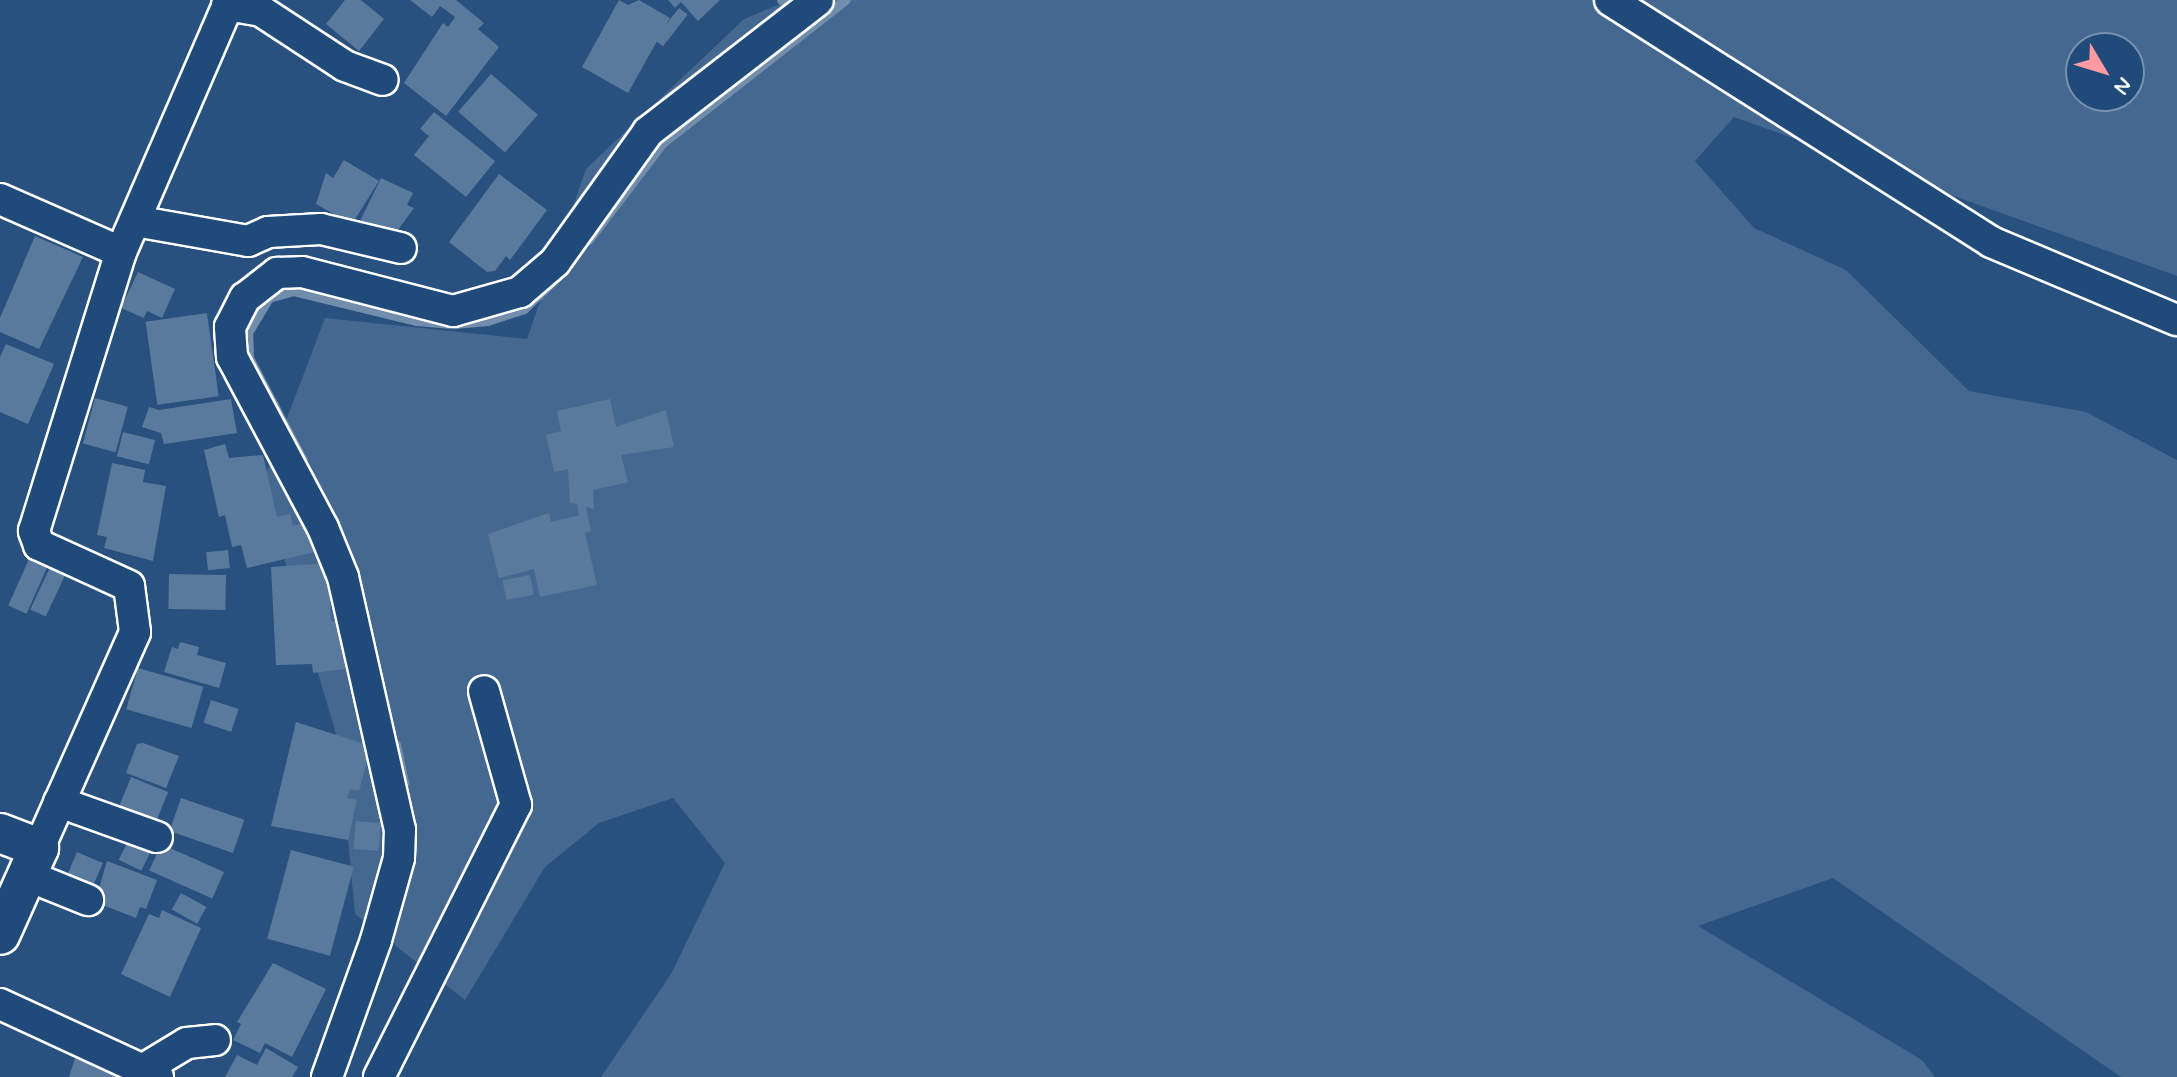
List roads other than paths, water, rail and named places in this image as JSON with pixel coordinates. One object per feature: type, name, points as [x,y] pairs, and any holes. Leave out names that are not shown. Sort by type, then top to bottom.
[{"type":"street","points":[[327,1077],[376,940],[399,858],[400,830],[343,577],[323,528],[232,357],[230,327],[245,298],[277,273],[302,272],[453,311],[520,292],[555,262],[648,132],[818,0]]},
{"type":"street","points":[[1610,0],[1991,242],[2177,320]]},
{"type":"street","points":[[0,935],[135,632],[129,586],[39,545],[34,531],[121,252],[228,2],[261,11],[345,66],[383,80]]},
{"type":"street","points":[[0,199],[121,252]]},
{"type":"street","points":[[135,221],[248,241],[268,232],[321,229],[401,248]]},
{"type":"street","points":[[379,1077],[516,805],[484,691]]},
{"type":"street","points":[[59,802],[157,837]]},
{"type":"street","points":[[0,833],[88,900]]},
{"type":"street","points":[[0,1004],[150,1073],[187,1043],[215,1040]]},
{"type":"waterway","points":[[782,0],[797,12]]},
{"type":"waterway","points":[[589,240],[663,143],[846,0]]},
{"type":"waterway","points":[[303,461],[249,358],[248,333],[269,298],[293,291],[417,321],[455,324],[488,321],[524,309],[564,271]]},
{"type":"waterway","points":[[396,745],[404,784]]}]
